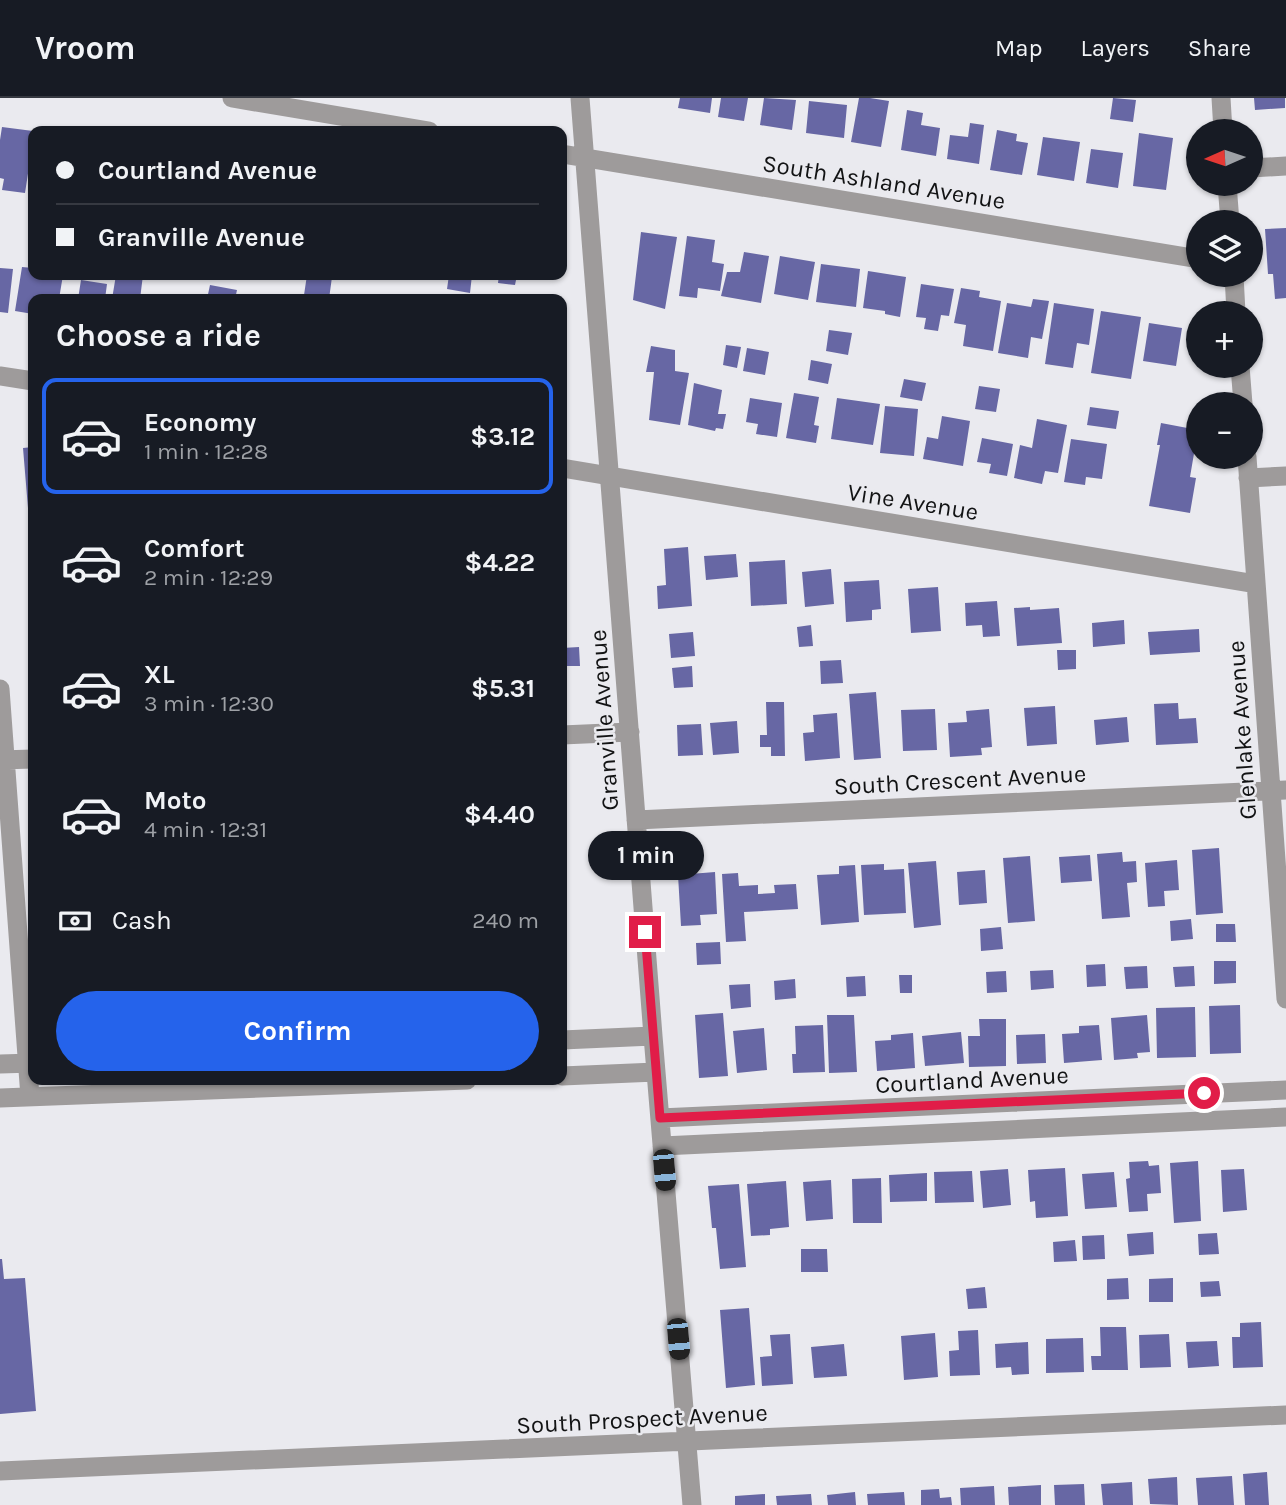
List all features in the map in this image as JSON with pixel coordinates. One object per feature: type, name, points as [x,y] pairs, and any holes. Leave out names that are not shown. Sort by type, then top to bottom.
[{"type":"street","points":[[232,98],[399,126]]},
{"type":"street","name":"Granville Avenue","points":[[580,98],[692,1505]]},
{"type":"street","points":[[1220,98],[1222,119]]},
{"type":"street","name":"South Ashland Avenue","points":[[567,155],[1186,257]]},
{"type":"street","points":[[1264,167],[1286,166]]},
{"type":"street","points":[[0,376],[28,380]]},
{"type":"street","name":"Vine Avenue","points":[[567,469],[1256,584]]},
{"type":"street","name":"Glenlake Avenue","points":[[1248,469],[1256,584],[1279,790],[1286,999]]},
{"type":"street","points":[[1248,478],[1286,476]]},
{"type":"street","points":[[0,689],[3,760],[28,1041]]},
{"type":"street","points":[[567,735],[630,732]]},
{"type":"street","points":[[3,760],[28,759]]},
{"type":"street","name":"South Crescent Avenue","points":[[636,820],[1279,790]]},
{"type":"street","points":[[567,1040],[653,1035]]},
{"type":"street","points":[[0,1064],[28,1063]]},
{"type":"street","points":[[567,1076],[656,1072]]},
{"type":"street","points":[[30,1085],[30,1097]]},
{"type":"street","points":[[0,1098],[338,1085]]},
{"type":"street","name":"Courtland Avenue","points":[[660,1118],[1286,1090]]},
{"type":"street","name":"Courtland Avenue","points":[[662,1146],[1286,1117]]},
{"type":"street","name":"South Prospect Avenue","points":[[0,1471],[1286,1415]]},
{"type":"building","points":[[680,98],[712,98],[710,113],[678,108]]},
{"type":"building","points":[[721,98],[748,98],[744,121],[718,117]]},
{"type":"building","points":[[764,98],[796,100],[792,130],[760,125]]},
{"type":"building","points":[[859,98],[889,101],[881,147],[851,142]]},
{"type":"building","points":[[1113,98],[1136,100],[1133,122],[1110,119]]},
{"type":"building","points":[[1254,98],[1285,98],[1285,108],[1255,110]]},
{"type":"building","points":[[809,101],[847,105],[844,138],[806,133]]},
{"type":"building","points":[[907,110],[923,113],[921,125],[940,128],[936,156],[901,150]]},
{"type":"building","points":[[970,123],[984,125],[979,164],[947,159],[950,135],[968,137]]},
{"type":"building","points":[[2,127],[28,130],[25,193],[2,190],[4,179],[0,178]]},
{"type":"building","points":[[997,130],[1017,134],[1016,141],[1028,143],[1022,175],[990,170]]},
{"type":"building","points":[[1139,133],[1173,138],[1166,190],[1133,186]]},
{"type":"building","points":[[1043,137],[1080,142],[1074,181],[1037,175]]},
{"type":"building","points":[[1091,149],[1123,153],[1118,188],[1086,183]]},
{"type":"building","points":[[1286,228],[1286,298],[1275,299],[1273,274],[1268,274],[1265,229]]},
{"type":"building","points":[[641,232],[677,237],[665,309],[633,300]]},
{"type":"building","points":[[687,236],[715,240],[712,262],[724,264],[720,291],[698,288],[697,298],[679,296]]},
{"type":"building","points":[[744,252],[769,256],[761,303],[721,296],[727,272],[740,272]]},
{"type":"building","points":[[780,256],[815,262],[808,300],[774,294]]},
{"type":"building","points":[[821,264],[860,269],[856,307],[816,302]]},
{"type":"building","points":[[22,267],[28,268],[28,280],[62,280],[60,294],[28,294],[28,313],[15,311]]},
{"type":"building","points":[[0,268],[13,269],[8,313],[0,312]]},
{"type":"building","points":[[868,271],[906,277],[900,317],[885,314],[885,311],[863,308]]},
{"type":"building","points":[[81,280],[107,284],[106,294],[79,294]]},
{"type":"building","points":[[115,280],[142,280],[141,294],[113,294]]},
{"type":"building","points":[[306,280],[332,280],[330,294],[304,294]]},
{"type":"building","points":[[448,280],[471,280],[470,293],[447,289]]},
{"type":"building","points":[[498,280],[516,280],[515,285],[498,283]]},
{"type":"building","points":[[921,284],[954,289],[949,316],[941,315],[938,331],[924,329],[926,318],[916,317]]},
{"type":"building","points":[[210,285],[237,290],[236,294],[208,294]]},
{"type":"building","points":[[961,288],[980,291],[979,297],[1001,301],[993,351],[963,346],[966,325],[954,323]]},
{"type":"building","points":[[1033,299],[1049,301],[1042,339],[1031,337],[1028,358],[998,353],[1007,303],[1031,307]]},
{"type":"building","points":[[1054,303],[1094,309],[1089,345],[1077,343],[1073,368],[1045,364]]},
{"type":"building","points":[[1101,311],[1141,317],[1131,379],[1091,373]]},
{"type":"building","points":[[1149,323],[1182,328],[1176,366],[1143,361]]},
{"type":"building","points":[[829,330],[852,333],[848,355],[826,351]]},
{"type":"building","points":[[726,345],[741,347],[737,368],[723,365]]},
{"type":"building","points":[[651,346],[675,350],[675,371],[689,373],[680,425],[649,420],[654,372],[646,372]]},
{"type":"building","points":[[747,348],[769,352],[765,375],[743,371]]},
{"type":"building","points":[[811,360],[832,364],[828,384],[808,380]]},
{"type":"building","points":[[904,379],[926,383],[922,401],[900,397]]},
{"type":"building","points":[[694,383],[722,390],[718,414],[726,414],[723,429],[716,428],[715,431],[688,425]]},
{"type":"building","points":[[979,386],[1000,389],[996,412],[975,409]]},
{"type":"building","points":[[794,393],[819,397],[814,425],[819,426],[816,443],[786,438]]},
{"type":"building","points":[[750,398],[782,403],[777,437],[756,434],[758,424],[746,422]]},
{"type":"building","points":[[837,398],[880,404],[873,445],[831,439]]},
{"type":"building","points":[[885,406],[918,409],[914,456],[880,453]]},
{"type":"building","points":[[1090,407],[1119,411],[1116,429],[1087,425]]},
{"type":"building","points":[[942,416],[970,421],[963,466],[923,459],[927,437],[938,439]]},
{"type":"building","points":[[1037,419],[1067,425],[1058,473],[1045,471],[1042,484],[1014,478],[1020,445],[1032,448]]},
{"type":"building","points":[[1161,423],[1186,428],[1186,469],[1191,469],[1190,477],[1196,478],[1190,513],[1149,506],[1160,445],[1157,445]]},
{"type":"building","points":[[982,438],[1013,444],[1007,476],[989,473],[991,464],[977,462]]},
{"type":"building","points":[[1071,439],[1107,444],[1102,479],[1086,477],[1085,485],[1064,482]]},
{"type":"building","points":[[23,448],[28,448],[28,508]]},
{"type":"building","points":[[688,547],[692,606],[658,609],[657,586],[666,585],[664,549]]},
{"type":"building","points":[[736,554],[738,577],[706,580],[704,556]]},
{"type":"building","points":[[785,560],[787,604],[751,606],[749,562]]},
{"type":"building","points":[[831,569],[834,604],[805,607],[802,572]]},
{"type":"building","points":[[879,580],[881,609],[872,610],[872,620],[846,622],[844,582]]},
{"type":"building","points":[[938,587],[941,631],[911,633],[908,589]]},
{"type":"building","points":[[997,601],[1000,636],[983,637],[982,625],[966,626],[965,603]]},
{"type":"building","points":[[1030,607],[1030,610],[1059,608],[1062,643],[1017,646],[1014,608]]},
{"type":"building","points":[[1124,620],[1125,644],[1093,647],[1092,623]]},
{"type":"building","points":[[811,625],[813,646],[799,647],[797,627]]},
{"type":"building","points":[[1199,629],[1200,652],[1150,655],[1148,632]]},
{"type":"building","points":[[693,632],[695,656],[671,658],[669,634]]},
{"type":"building","points":[[579,647],[580,666],[567,666],[567,648]]},
{"type":"building","points":[[1057,650],[1076,650],[1076,669],[1058,670]]},
{"type":"building","points":[[841,660],[843,683],[821,684],[820,661]]},
{"type":"building","points":[[692,666],[693,687],[674,688],[672,668]]},
{"type":"building","points":[[876,692],[881,758],[854,760],[849,694]]},
{"type":"building","points":[[766,702],[784,702],[785,756],[771,756],[771,747],[760,747],[760,735],[767,735]]},
{"type":"building","points":[[1178,703],[1179,719],[1196,718],[1198,743],[1156,745],[1154,704]]},
{"type":"building","points":[[1055,706],[1057,744],[1027,746],[1024,708]]},
{"type":"building","points":[[935,709],[937,750],[903,751],[901,710]]},
{"type":"building","points":[[989,709],[992,747],[981,748],[982,755],[950,757],[948,723],[967,722],[966,711]]},
{"type":"building","points":[[837,713],[840,758],[805,761],[803,733],[814,732],[813,715]]},
{"type":"building","points":[[1127,717],[1129,742],[1096,745],[1094,720]]},
{"type":"building","points":[[737,721],[739,753],[713,755],[710,723]]},
{"type":"building","points":[[701,724],[703,755],[678,756],[677,725]]},
{"type":"building","points":[[1219,848],[1223,913],[1196,915],[1192,850]]},
{"type":"building","points":[[1122,852],[1123,862],[1136,861],[1137,882],[1127,883],[1130,917],[1102,919],[1097,854]]},
{"type":"building","points":[[1090,855],[1092,881],[1061,883],[1059,857]]},
{"type":"building","points":[[1030,856],[1035,921],[1008,923],[1003,858]]},
{"type":"building","points":[[1177,860],[1179,890],[1164,891],[1165,906],[1148,907],[1145,863]]},
{"type":"building","points":[[936,861],[941,925],[914,928],[908,863]]},
{"type":"building","points":[[884,864],[884,870],[904,869],[906,913],[864,915],[861,865]]},
{"type":"building","points":[[855,865],[859,922],[821,925],[817,875],[839,874],[839,866]]},
{"type":"building","points":[[985,870],[987,903],[959,905],[957,872]]},
{"type":"building","points":[[715,872],[717,914],[700,915],[701,925],[681,926],[678,875]]},
{"type":"building","points":[[738,873],[739,886],[758,885],[758,894],[775,893],[774,885],[796,884],[798,909],[744,912],[746,941],[726,942],[722,874]]},
{"type":"building","points":[[1191,919],[1193,939],[1171,941],[1170,921]]},
{"type":"building","points":[[1216,924],[1235,924],[1236,942],[1216,942]]},
{"type":"building","points":[[1001,927],[1003,949],[981,951],[980,929]]},
{"type":"building","points":[[720,942],[721,964],[697,965],[696,943]]},
{"type":"building","points":[[1214,961],[1236,961],[1236,983],[1214,984]]},
{"type":"building","points":[[1105,964],[1106,986],[1087,987],[1086,965]]},
{"type":"building","points":[[1147,966],[1148,988],[1126,989],[1124,967]]},
{"type":"building","points":[[1194,966],[1195,986],[1175,987],[1173,967]]},
{"type":"building","points":[[1053,970],[1054,988],[1031,990],[1030,971]]},
{"type":"building","points":[[1006,971],[1007,992],[987,993],[986,972]]},
{"type":"building","points":[[899,975],[912,975],[912,993],[900,993]]},
{"type":"building","points":[[865,976],[866,996],[847,997],[846,977]]},
{"type":"building","points":[[795,979],[796,998],[775,1000],[774,981]]},
{"type":"building","points":[[750,984],[751,1007],[731,1009],[729,985]]},
{"type":"building","points":[[1240,1005],[1241,1053],[1210,1054],[1209,1006]]},
{"type":"building","points":[[1195,1007],[1196,1057],[1157,1058],[1156,1008]]},
{"type":"building","points":[[723,1013],[728,1076],[699,1078],[695,1015]]},
{"type":"building","points":[[827,1015],[854,1015],[857,1072],[829,1073]]},
{"type":"building","points":[[1147,1015],[1150,1052],[1137,1053],[1138,1058],[1114,1060],[1111,1018]]},
{"type":"building","points":[[979,1019],[1006,1019],[1006,1066],[969,1067],[968,1036],[980,1036]]},
{"type":"building","points":[[823,1025],[825,1072],[793,1073],[792,1054],[796,1054],[795,1026]]},
{"type":"building","points":[[1099,1025],[1102,1060],[1064,1063],[1062,1034],[1079,1033],[1079,1026]]},
{"type":"building","points":[[764,1028],[767,1070],[737,1073],[733,1031]]},
{"type":"building","points":[[961,1032],[964,1063],[925,1066],[922,1036]]},
{"type":"building","points":[[913,1033],[915,1068],[877,1071],[875,1041],[891,1040],[891,1035]]},
{"type":"building","points":[[1045,1034],[1046,1063],[1017,1064],[1016,1035]]},
{"type":"building","points":[[1148,1161],[1149,1166],[1159,1165],[1161,1193],[1147,1194],[1148,1211],[1129,1212],[1126,1179],[1130,1178],[1129,1162]]},
{"type":"building","points":[[1198,1161],[1201,1221],[1174,1223],[1170,1163]]},
{"type":"building","points":[[1065,1168],[1068,1216],[1036,1218],[1035,1201],[1030,1202],[1028,1170]]},
{"type":"building","points":[[1008,1169],[1011,1205],[983,1208],[980,1171]]},
{"type":"building","points":[[1244,1169],[1247,1210],[1223,1212],[1221,1170]]},
{"type":"building","points":[[972,1171],[974,1202],[935,1203],[934,1172]]},
{"type":"building","points":[[1114,1172],[1117,1207],[1085,1209],[1082,1174]]},
{"type":"building","points":[[927,1173],[927,1201],[890,1202],[889,1175]]},
{"type":"building","points":[[881,1178],[882,1223],[853,1223],[852,1179]]},
{"type":"building","points":[[831,1180],[833,1219],[806,1221],[803,1182]]},
{"type":"building","points":[[786,1181],[789,1227],[770,1229],[770,1235],[751,1236],[747,1184]]},
{"type":"building","points":[[739,1184],[746,1267],[720,1269],[708,1186]]},
{"type":"building","points":[[1153,1232],[1154,1254],[1129,1256],[1127,1234]]},
{"type":"building","points":[[1217,1233],[1219,1254],[1199,1255],[1198,1234]]},
{"type":"building","points":[[1104,1235],[1105,1259],[1083,1260],[1082,1236]]},
{"type":"building","points":[[1075,1240],[1077,1261],[1054,1262],[1053,1242]]},
{"type":"building","points":[[801,1249],[827,1249],[828,1272],[801,1272]]},
{"type":"building","points":[[0,1259],[4,1279],[25,1278],[36,1411],[0,1414]]},
{"type":"building","points":[[1128,1278],[1129,1299],[1107,1300],[1107,1279]]},
{"type":"building","points":[[1173,1278],[1173,1302],[1149,1302],[1149,1279]]},
{"type":"building","points":[[1219,1281],[1221,1296],[1201,1297],[1200,1282]]},
{"type":"building","points":[[985,1287],[987,1308],[968,1309],[966,1289]]},
{"type":"building","points":[[749,1308],[755,1385],[726,1388],[720,1310]]},
{"type":"building","points":[[1261,1322],[1263,1367],[1233,1368],[1232,1337],[1240,1337],[1240,1323]]},
{"type":"building","points":[[1100,1327],[1126,1327],[1128,1370],[1092,1370],[1091,1356],[1101,1356]]},
{"type":"building","points":[[978,1330],[980,1375],[950,1376],[949,1351],[959,1350],[958,1331]]},
{"type":"building","points":[[935,1333],[938,1377],[904,1380],[901,1336]]},
{"type":"building","points":[[790,1334],[793,1384],[762,1386],[760,1357],[772,1356],[770,1335]]},
{"type":"building","points":[[1169,1334],[1171,1367],[1140,1368],[1139,1335]]},
{"type":"building","points":[[1083,1338],[1084,1372],[1046,1373],[1046,1339]]},
{"type":"building","points":[[1217,1341],[1219,1366],[1188,1368],[1186,1342]]},
{"type":"building","points":[[1028,1342],[1029,1374],[1012,1375],[1011,1367],[996,1368],[995,1344]]},
{"type":"building","points":[[844,1344],[847,1376],[814,1378],[811,1347]]},
{"type":"building","points":[[1267,1472],[1269,1505],[1245,1505],[1243,1474]]},
{"type":"building","points":[[1232,1476],[1234,1505],[1198,1505],[1196,1478]]},
{"type":"building","points":[[1177,1477],[1178,1505],[1150,1504],[1148,1479]]},
{"type":"building","points":[[1132,1482],[1133,1505],[1103,1505],[1101,1484]]},
{"type":"building","points":[[1084,1484],[1085,1505],[1055,1505],[1054,1485]]},
{"type":"building","points":[[1041,1485],[1041,1505],[1009,1505],[1008,1487]]},
{"type":"building","points":[[994,1486],[995,1505],[961,1505],[960,1488]]},
{"type":"building","points":[[939,1489],[940,1498],[951,1497],[952,1505],[921,1505],[921,1490]]},
{"type":"building","points":[[855,1492],[856,1505],[828,1505],[827,1495]]},
{"type":"building","points":[[904,1492],[905,1505],[868,1505],[867,1494]]},
{"type":"building","points":[[765,1494],[765,1505],[735,1505],[735,1496]]},
{"type":"building","points":[[811,1494],[812,1505],[777,1505],[776,1496]]},
{"type":"route","points":[[645,932],[660,1118],[1204,1093]]}]
